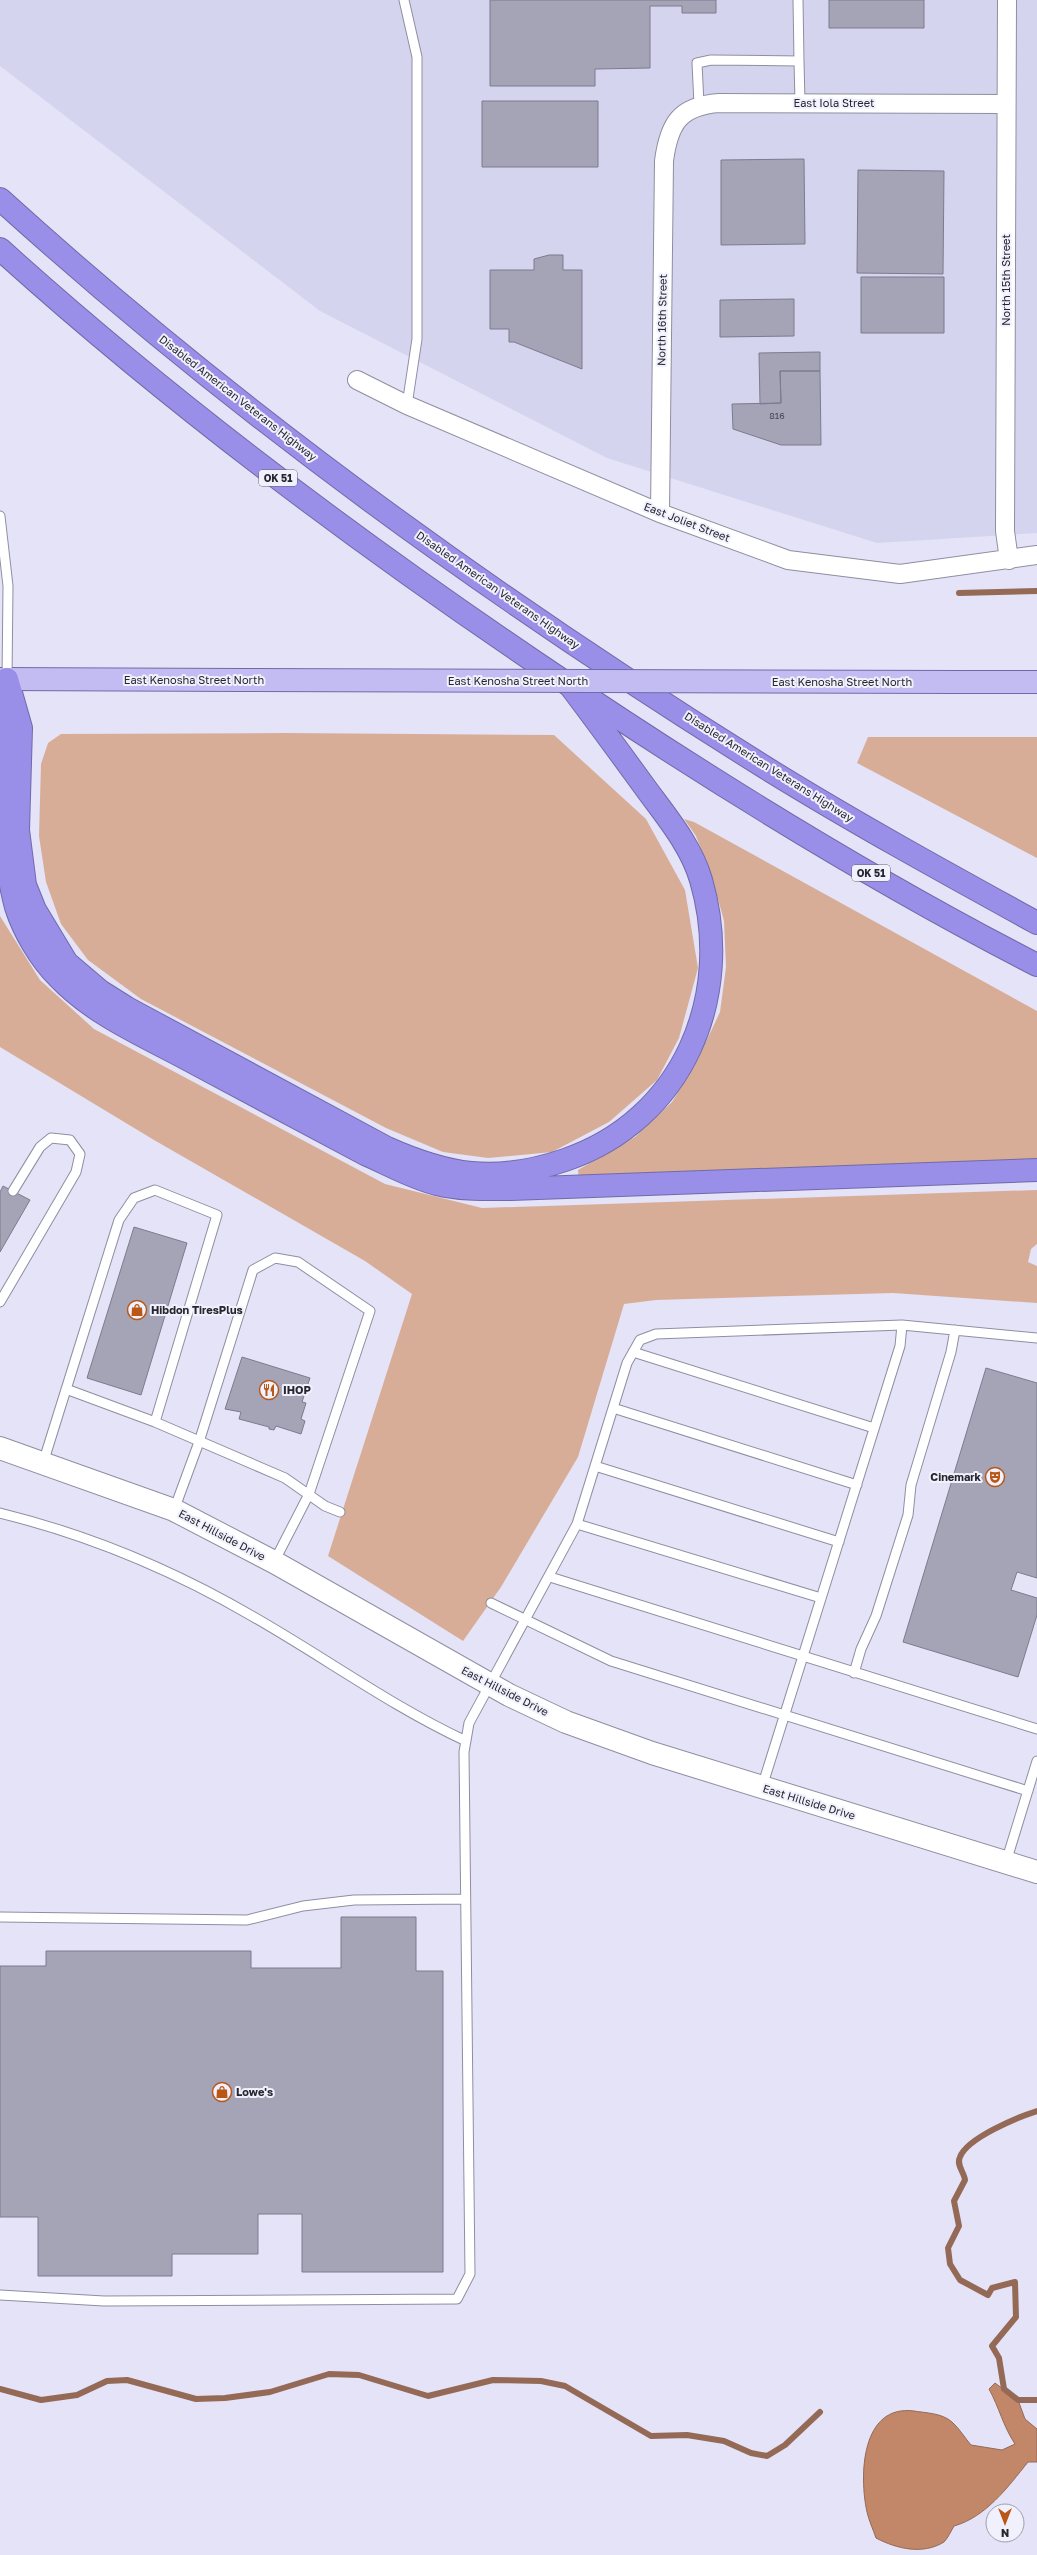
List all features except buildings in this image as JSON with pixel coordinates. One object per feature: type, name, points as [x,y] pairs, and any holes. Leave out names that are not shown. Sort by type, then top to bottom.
[{"type":"highway","name":"Disabled American Veterans Highway","points":[[0,199],[59,252],[215,382],[379,507],[480,579],[767,768],[907,851],[1037,924]]},
{"type":"highway","name":"OK 51","points":[[0,249],[110,345],[228,439],[341,526],[571,687],[708,775],[879,877],[1037,964]]},
{"type":"highway","points":[[4,679],[21,728],[18,830],[26,884],[35,910],[67,963],[100,991],[128,1008],[387,1148],[413,1160],[446,1169],[486,1173],[526,1171],[552,1165],[586,1152],[618,1134],[657,1100],[674,1077],[688,1053],[706,1008],[710,983],[711,937],[708,908],[700,878],[688,850],[670,822],[571,687]]},
{"type":"highway","points":[[4,679],[2,728],[3,830],[9,884],[17,909],[28,933],[54,971],[80,996],[109,1017],[365,1154],[436,1184],[472,1190],[1037,1170]]},
{"type":"main road","name":"East Kenosha Street North","points":[[4,679],[1037,682]]},
{"type":"street","name":"North 15th Street","points":[[1007,0],[1005,531],[1009,560]]},
{"type":"street","name":"East Iola Street","points":[[699,104],[800,102],[1006,104]]},
{"type":"street","name":"North 16th Street","points":[[660,513],[664,160],[671,129],[684,113],[699,104]]},
{"type":"street","name":"East Joliet Street","points":[[357,380],[407,405],[660,513],[788,560],[847,569],[900,574],[1037,555]]},
{"type":"street","name":"East Hillside Drive","points":[[0,1448],[174,1510],[274,1562],[489,1684],[566,1722],[652,1753],[1037,1872]]},
{"type":"lane","points":[[404,0],[417,57],[417,339],[407,405]]},
{"type":"lane","points":[[798,0],[800,102]]},
{"type":"lane","points":[[699,104],[697,63],[711,60],[799,61]]},
{"type":"lane","points":[[0,516],[3,566],[8,586],[4,679]]},
{"type":"lane","points":[[0,1302],[76,1172],[80,1154],[70,1140],[51,1138],[40,1147],[13,1191]]},
{"type":"lane","points":[[43,1463],[119,1220],[134,1198],[154,1190],[217,1215],[155,1422]]},
{"type":"lane","points":[[174,1510],[199,1442],[253,1270],[275,1258],[298,1262],[370,1311],[310,1494],[274,1562]]},
{"type":"lane","points":[[762,1787],[900,1346],[902,1325]]},
{"type":"lane","points":[[0,2294],[104,2301],[457,2299],[470,2274],[465,1899],[466,1741],[469,1723],[489,1684],[550,1577],[577,1524],[627,1363],[640,1340],[656,1334],[902,1325],[1037,1338]]},
{"type":"lane","points":[[854,1673],[861,1649],[876,1616],[908,1516],[911,1485],[951,1352],[955,1330]]},
{"type":"lane","points":[[633,1352],[874,1428]]},
{"type":"lane","points":[[66,1389],[155,1422],[286,1478],[326,1506],[340,1512]]},
{"type":"lane","points":[[613,1408],[856,1485]]},
{"type":"lane","points":[[595,1466],[839,1542]]},
{"type":"lane","points":[[0,1513],[40,1523],[100,1544],[170,1572],[251,1615],[422,1720],[466,1741]]},
{"type":"lane","points":[[577,1524],[821,1598]]},
{"type":"lane","points":[[550,1577],[802,1657],[1037,1729]]},
{"type":"lane","points":[[491,1603],[611,1660],[1028,1791]]},
{"type":"lane","points":[[1006,1862],[1037,1761]]},
{"type":"lane","points":[[0,1917],[247,1920],[303,1906],[354,1900],[465,1899]]},
{"type":"shaded area","points":[[0,0],[1037,0],[1037,533],[877,543],[607,458],[320,311],[0,66]]},
{"type":"shaded area","points":[[284,733],[554,735],[646,819],[685,890],[698,968],[679,1038],[657,1080],[609,1122],[552,1152],[488,1158],[443,1152],[386,1128],[141,999],[88,960],[61,924],[46,882],[39,836],[41,764],[48,743],[61,734]]},
{"type":"shaded area","points":[[868,737],[1037,737],[1037,858],[857,763]]},
{"type":"shaded area","points":[[684,819],[694,822],[1037,1011],[1037,1161],[579,1180],[578,1170],[635,1137],[672,1102],[696,1063],[720,1012],[726,967],[724,921],[712,877],[696,836]]},
{"type":"shaded area","points":[[0,916],[40,980],[94,1029],[385,1184],[482,1208],[1037,1190],[1037,1244],[1031,1249],[1028,1262],[1037,1266],[1037,1303],[893,1293],[656,1300],[624,1304],[578,1457],[501,1587],[463,1641],[328,1556],[412,1294],[365,1261],[154,1140],[0,1047]]},
{"type":"shaded area","points":[[995,2383],[1018,2400],[1025,2419],[1037,2429],[1037,2462],[1028,2462],[996,2500],[992,2503],[985,2503],[985,2509],[976,2516],[966,2522],[954,2526],[944,2542],[936,2546],[919,2549],[901,2548],[876,2538],[867,2512],[864,2480],[864,2462],[868,2445],[874,2430],[883,2419],[896,2412],[914,2411],[929,2413],[939,2415],[952,2422],[971,2445],[1002,2450],[1015,2444],[1007,2430],[989,2389]]},
{"type":"waterway","points":[[959,593],[1037,591]]},
{"type":"waterway","points":[[1037,2111],[1018,2118],[982,2136],[972,2143],[960,2157],[959,2163],[965,2180],[954,2201],[959,2226],[948,2248],[950,2264],[960,2280],[988,2295],[992,2288],[1015,2282],[1016,2317],[992,2346],[999,2358],[1004,2389],[1018,2400],[1037,2400]]},
{"type":"waterway","points":[[0,2389],[41,2400],[77,2395],[107,2381],[127,2380],[196,2399],[225,2398],[270,2392],[329,2374],[359,2375],[428,2396],[493,2380],[541,2381],[565,2386],[651,2436],[687,2435],[724,2441],[751,2453],[767,2456],[785,2445],[820,2412]]},
{"type":"place","name":"Hibdon TiresPlus","points":[[137,1310]]},
{"type":"place","name":"IHOP","points":[[269,1390]]},
{"type":"place","name":"Cinemark","points":[[995,1477]]},
{"type":"place","name":"Lowe's","points":[[222,2092]]}]
